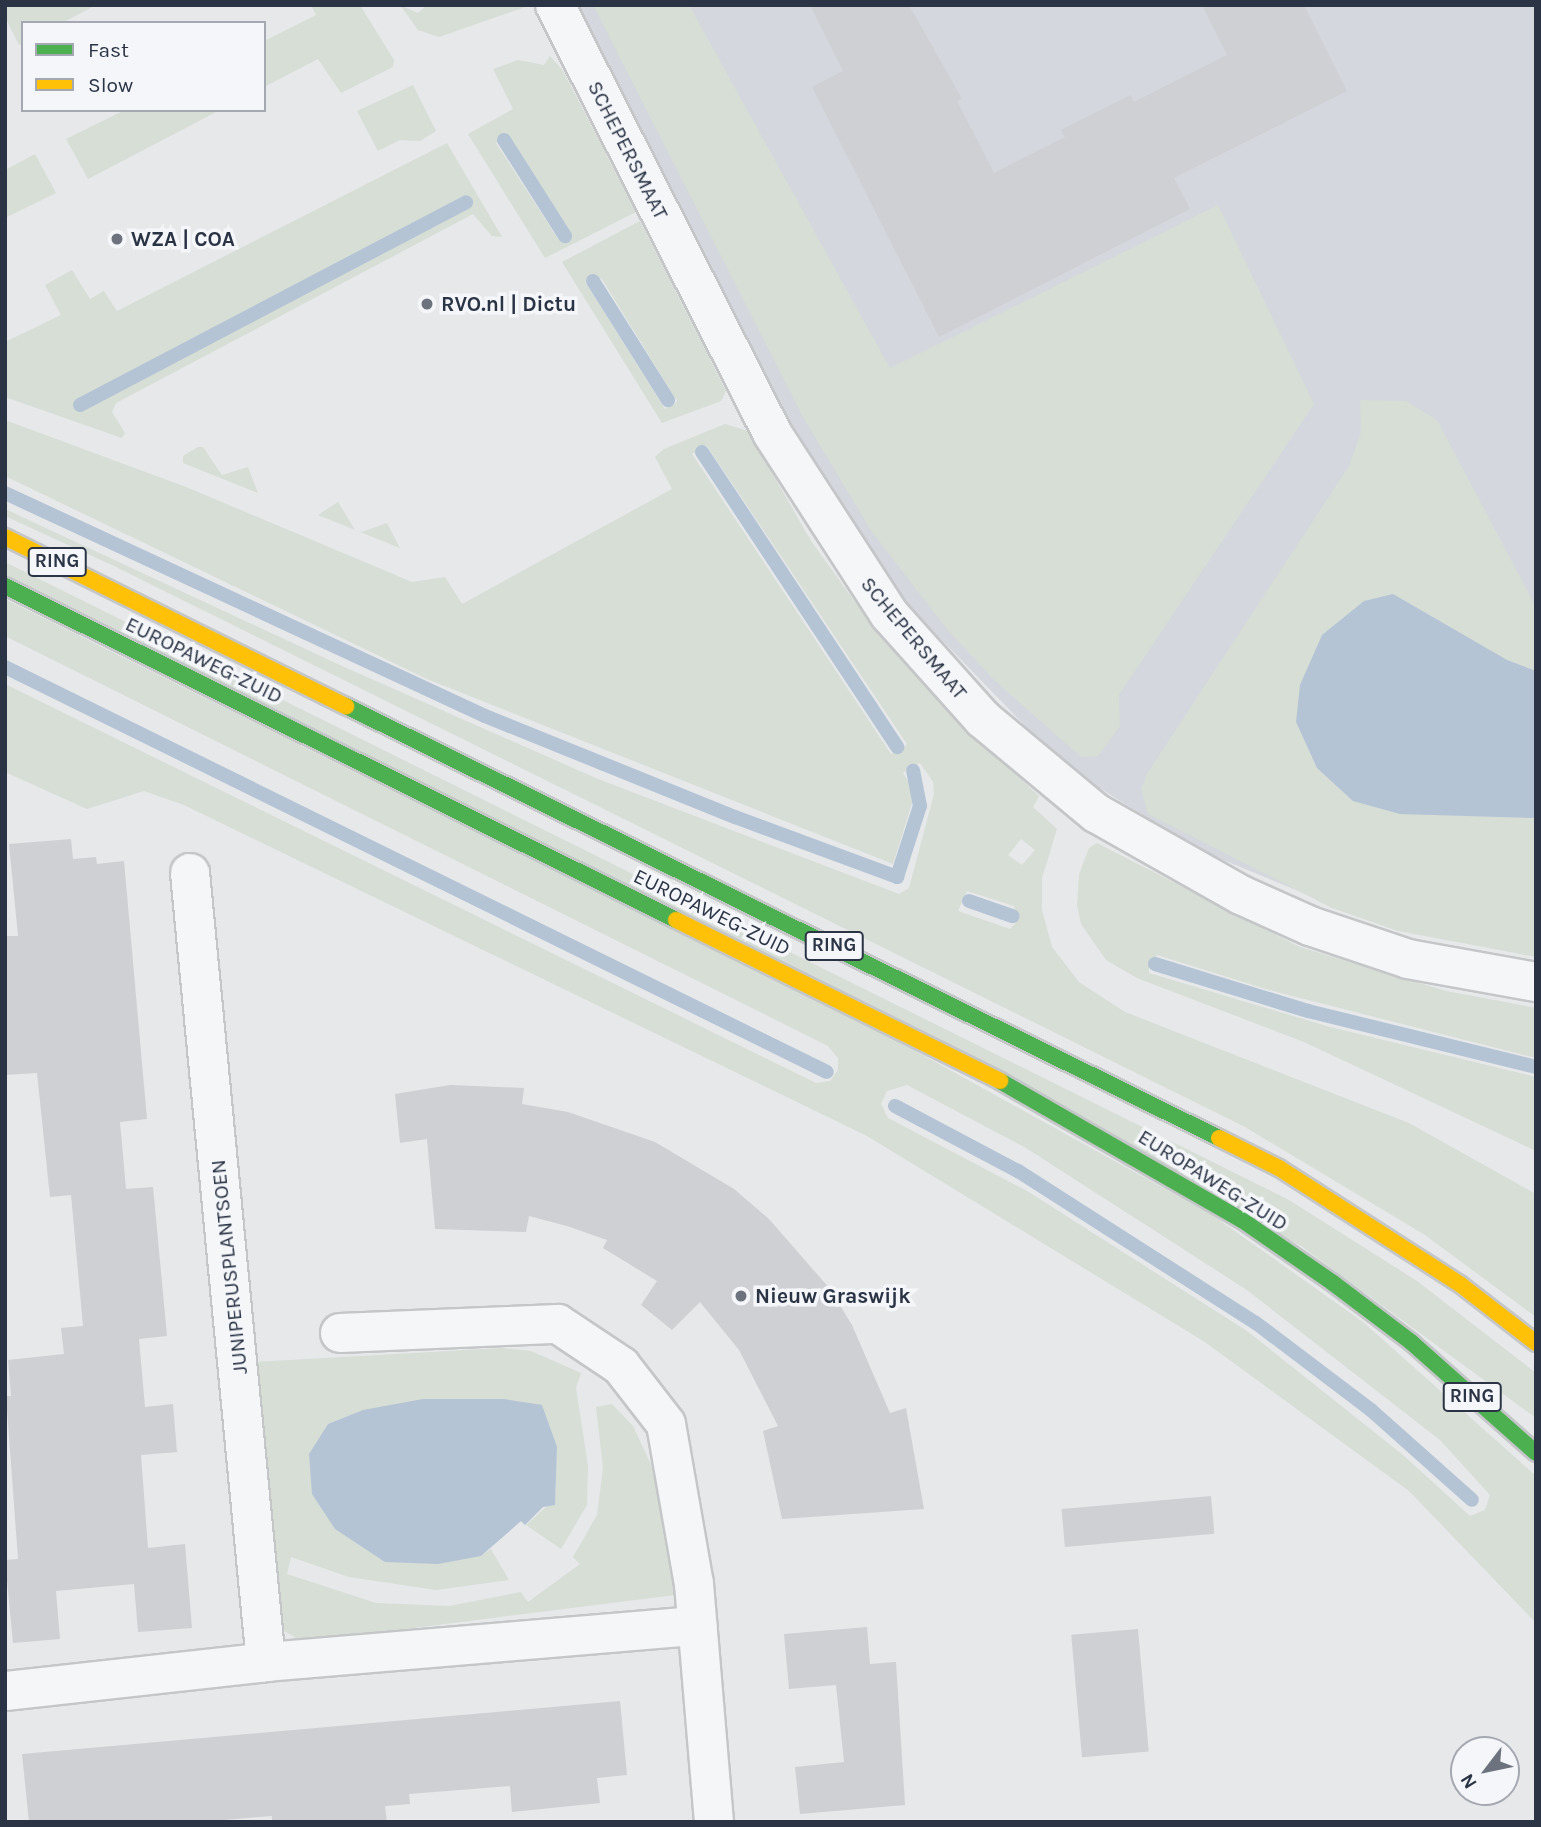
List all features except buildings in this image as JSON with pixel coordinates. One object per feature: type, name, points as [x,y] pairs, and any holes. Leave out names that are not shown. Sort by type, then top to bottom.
[{"type":"main road","name":"EUROPAWEG-ZUID","points":[[5,537],[1279,1168],[1461,1285],[1536,1343]]},
{"type":"main road","name":"EUROPAWEG-ZUID","points":[[5,586],[1046,1104],[1242,1220],[1333,1283],[1411,1342],[1536,1453]]},
{"type":"street","name":"SCHEPERSMAAT","points":[[555,5],[779,444],[889,614],[983,719],[1096,813],[1241,895],[1310,926],[1408,959],[1536,982]]},
{"type":"street","name":"JUNIPERUSPLANTSOEN","points":[[190,873],[267,1662]]},
{"type":"street","points":[[340,1333],[558,1324],[621,1366],[666,1424],[698,1626],[714,1822]]},
{"type":"street","points":[[5,1691],[267,1662],[698,1626]]},
{"type":"shaded area","points":[[5,5],[96,5],[66,21],[21,21],[19,45],[5,17]]},
{"type":"shaded area","points":[[311,5],[360,5],[394,60],[393,67],[341,93],[318,59],[266,86],[266,40],[316,15]]},
{"type":"shaded area","points":[[400,5],[418,13],[427,5],[531,5],[439,37],[418,30]]},
{"type":"shaded area","points":[[578,5],[1536,5],[1536,934],[1313,897],[1199,850],[1064,766],[906,603],[844,516],[782,409]]},
{"type":"shaded area","points":[[593,5],[689,5],[890,368],[1218,205],[1314,404],[1119,695],[1120,726],[1098,756],[1081,757],[993,679],[946,628],[872,532],[803,417]]},
{"type":"shaded area","points":[[550,56],[563,71],[636,212],[545,258],[468,134],[513,109],[493,69],[518,60],[544,65]],"holes":[[[508,135],[570,234],[566,241],[558,239],[496,143]]]},
{"type":"shaded area","points":[[413,85],[436,131],[420,141],[400,140],[378,151],[357,111]]},
{"type":"shaded area","points":[[121,112],[216,112],[88,179],[66,139]]},
{"type":"shaded area","points":[[447,143],[502,237],[492,236],[473,214],[116,403],[112,412],[125,433],[122,438],[5,397],[5,342],[61,315],[45,285],[72,270],[90,299],[104,291],[117,311]]},
{"type":"shaded area","points":[[35,154],[56,193],[5,218],[5,170]]},
{"type":"shaded area","points":[[640,221],[726,391],[721,401],[662,423],[562,262]],"holes":[[[588,276],[602,279],[677,401],[675,404],[665,409],[585,282]]]},
{"type":"shaded area","points":[[1360,400],[1406,401],[1437,420],[1536,607],[1536,671],[1507,660],[1393,594],[1400,814],[1536,818],[1536,957],[1398,931],[1332,908],[1148,814],[1141,789],[1148,772],[1349,466],[1361,432]]},
{"type":"shaded area","points":[[5,420],[186,487],[412,582],[445,577],[462,604],[672,489],[655,457],[664,449],[725,424],[748,431],[811,541],[879,635],[967,729],[1039,796],[1033,807],[1057,829],[1042,878],[1042,910],[1052,947],[1079,982],[1125,1012],[1409,1123],[1536,1194],[1536,1317],[1425,1235],[1245,1127],[114,566],[5,516],[5,509],[342,666],[598,779],[899,894],[909,888],[934,794],[933,782],[920,763],[903,773],[913,789],[912,803],[893,864],[427,679],[5,476]],"holes":[[[707,446],[907,744],[903,749],[891,754],[692,454]],[[1021,839],[1035,850],[1022,865],[1008,855]],[[967,891],[1014,906],[1016,923],[1010,929],[958,911]]]},
{"type":"shaded area","points":[[203,447],[222,475],[248,467],[258,493],[183,463],[183,456]]},
{"type":"shaded area","points":[[338,502],[355,530],[318,515]]},
{"type":"shaded area","points":[[387,523],[400,548],[356,530],[362,532]]},
{"type":"shaded area","points":[[5,562],[1289,1200],[1417,1281],[1536,1373],[1536,1418],[1301,1246],[5,574]]},
{"type":"shaded area","points":[[5,599],[894,1039],[1212,1215],[1363,1322],[1536,1476],[1536,1623],[1409,1491],[1205,1342],[867,1136],[184,805],[144,791],[87,809],[5,772],[5,684],[816,1083],[830,1081],[838,1070],[838,1058],[828,1046],[5,636]],"holes":[[[907,1085],[1026,1148],[1247,1290],[1440,1440],[1490,1495],[1485,1510],[1470,1516],[1403,1455],[1247,1331],[1027,1191],[888,1118],[881,1104],[887,1091]]]},
{"type":"shaded area","points":[[1097,843],[1300,947],[1446,991],[1536,1008],[1536,1058],[1269,990],[1157,955],[1149,968],[1149,973],[1330,1027],[1536,1077],[1536,1151],[1304,1042],[1137,978],[1106,960],[1081,924],[1077,905],[1079,874],[1089,848]]},
{"type":"shaded area","points":[[502,1348],[531,1351],[581,1373],[576,1388],[588,1466],[587,1505],[561,1549],[526,1525],[555,1499],[557,1447],[363,1410],[328,1424],[481,1556],[491,1549],[509,1580],[436,1590],[349,1577],[291,1557],[287,1574],[376,1603],[449,1606],[521,1592],[528,1602],[580,1564],[573,1557],[597,1515],[603,1468],[596,1407],[612,1404],[633,1426],[653,1469],[670,1543],[675,1595],[303,1642],[279,1628],[253,1362]]},
{"type":"water","points":[[1393,594],[1507,660],[1536,671],[1536,818],[1400,814],[1353,801],[1317,768],[1296,722],[1300,685],[1322,635],[1364,601]]},
{"type":"water","points":[[423,1399],[504,1399],[542,1405],[557,1447],[555,1505],[543,1507],[525,1525],[521,1521],[481,1556],[438,1564],[385,1562],[335,1529],[312,1494],[309,1454],[328,1424],[363,1410]]},
{"type":"waterway","points":[[504,140],[565,236]]},
{"type":"waterway","points":[[80,405],[466,202]]},
{"type":"waterway","points":[[593,281],[668,400]]},
{"type":"waterway","points":[[702,452],[897,747]]},
{"type":"waterway","points":[[5,493],[485,716],[735,817],[897,877],[920,806],[913,771]]},
{"type":"waterway","points":[[5,667],[827,1072]]},
{"type":"waterway","points":[[969,901],[1012,916]]},
{"type":"waterway","points":[[1155,964],[1308,1011],[1536,1067]]},
{"type":"waterway","points":[[895,1106],[1018,1171],[1256,1323],[1371,1410],[1472,1500]]},
{"type":"traffic: fast","points":[[5,586],[676,920]]},
{"type":"traffic: fast","points":[[346,706],[1219,1138]]},
{"type":"traffic: fast","points":[[1000,1081],[1242,1220],[1333,1283],[1411,1342],[1536,1453]]},
{"type":"traffic: slow","points":[[5,537],[346,706]]},
{"type":"traffic: slow","points":[[676,920],[1000,1081]]},
{"type":"traffic: slow","points":[[1219,1138],[1279,1168],[1461,1285],[1536,1343]]},
{"type":"place","name":"WZA | COA","points":[[117,239]]},
{"type":"place","name":"RVO.nl | Dictu","points":[[427,304]]},
{"type":"place","name":"Nieuw Graswijk","points":[[741,1296]]}]
